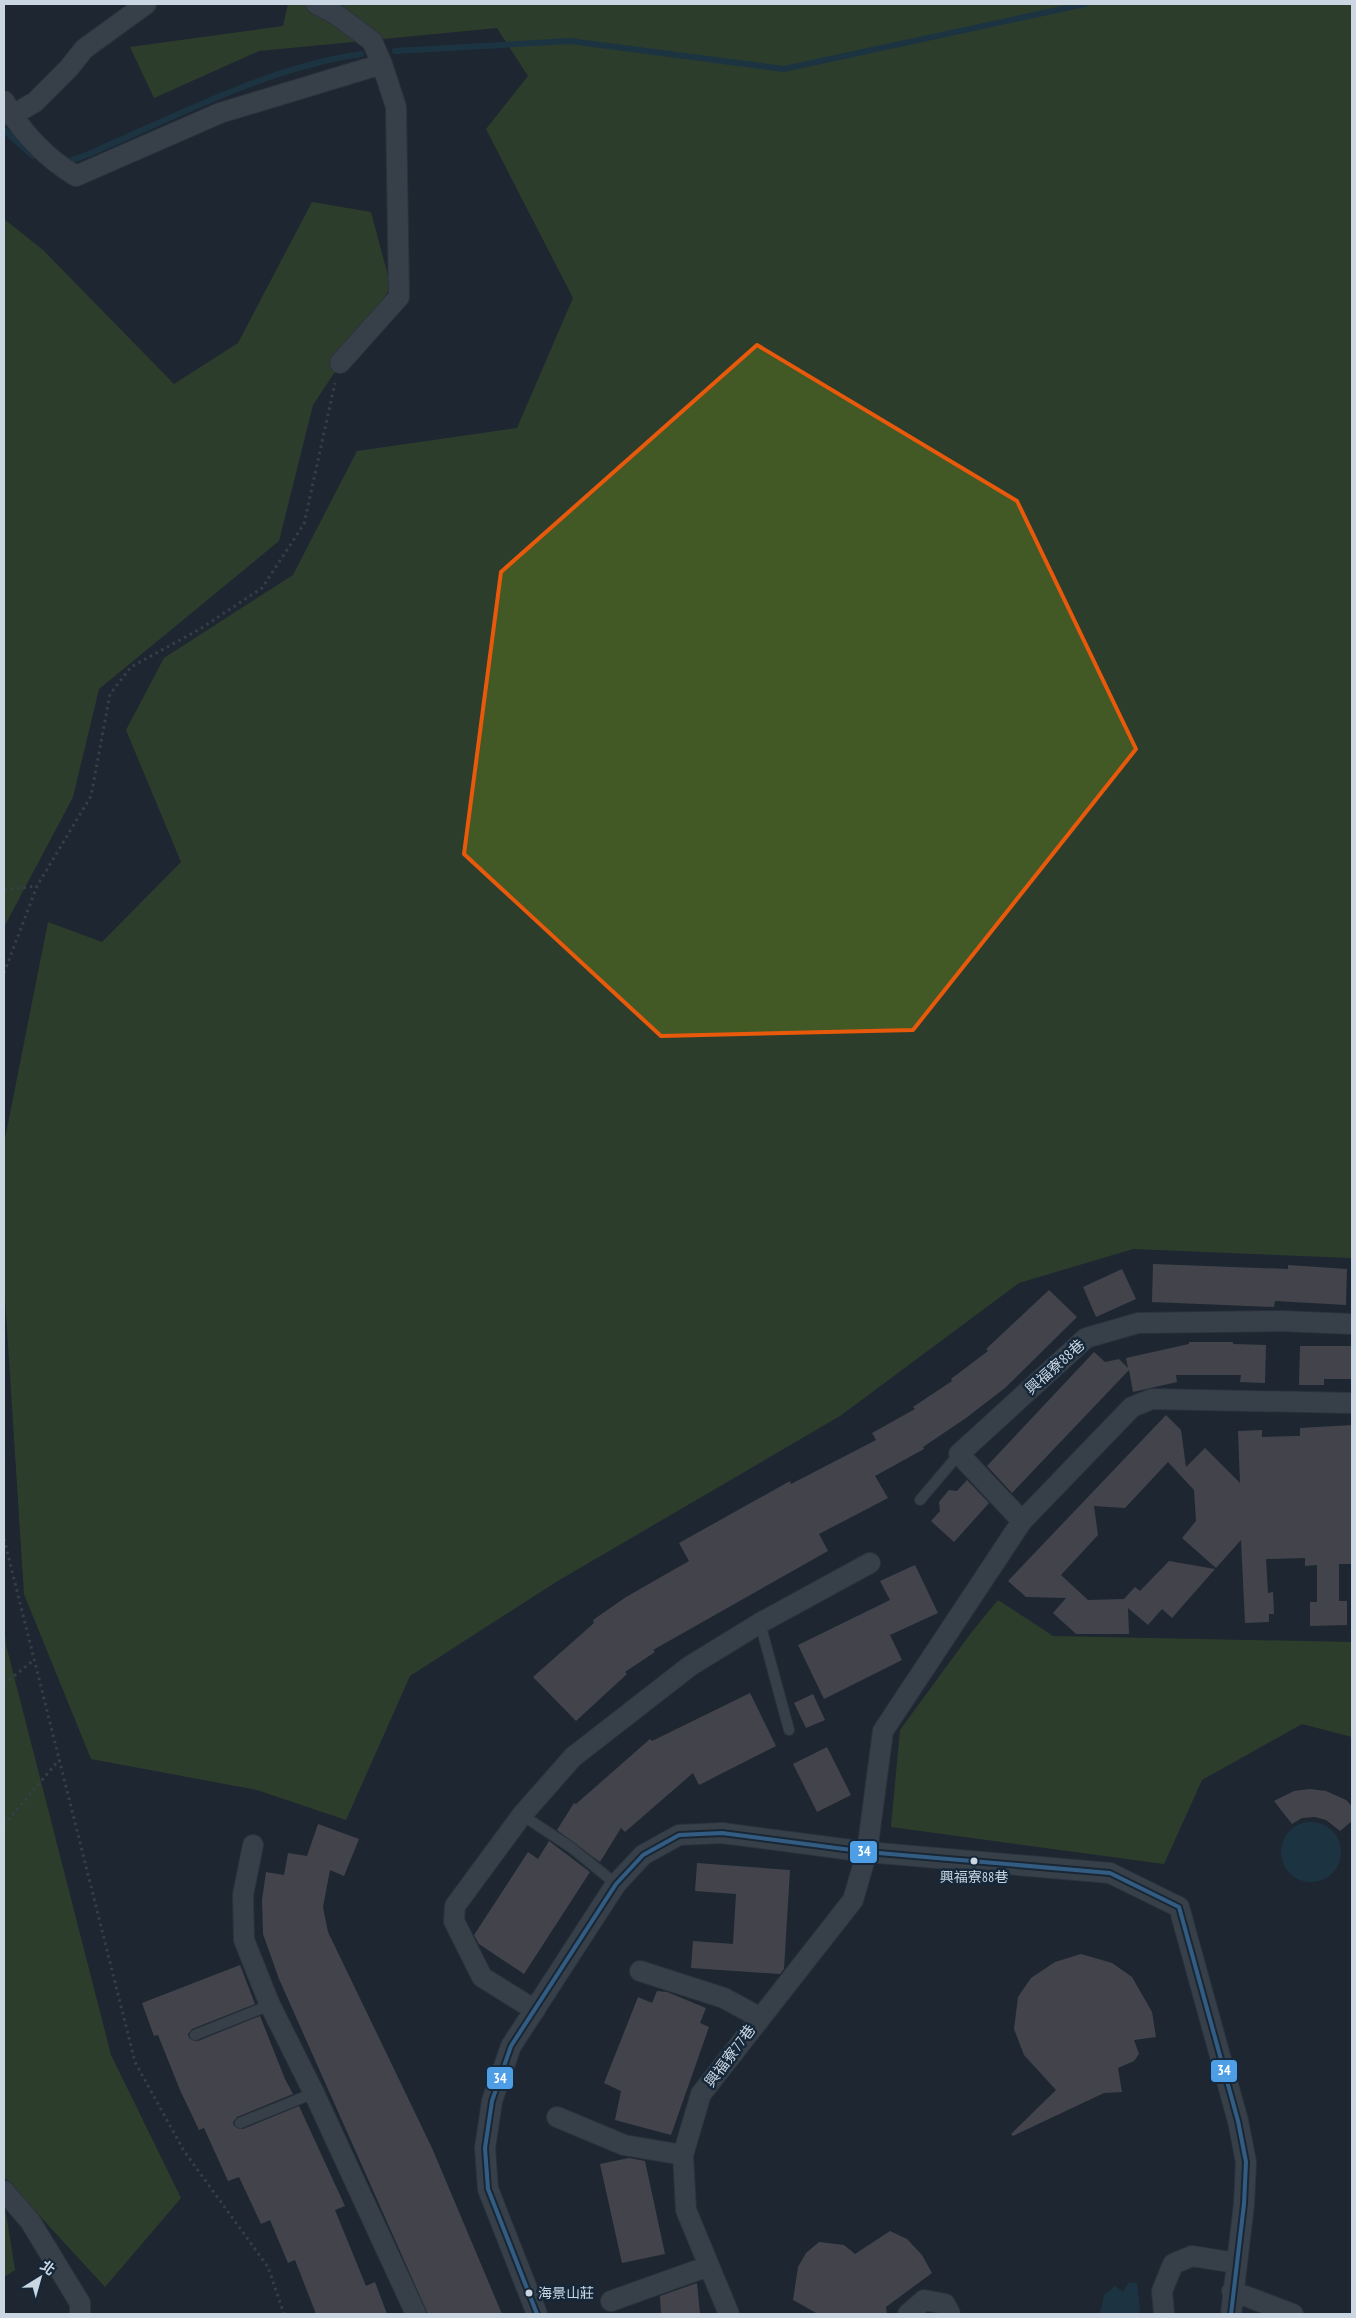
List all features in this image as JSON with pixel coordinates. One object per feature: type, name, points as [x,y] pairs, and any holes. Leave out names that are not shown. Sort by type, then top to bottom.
[{"type":"street","points":[[146,4],[84,50],[35,102],[8,108],[32,140],[61,167],[76,176],[220,113],[382,64]]},
{"type":"street","points":[[316,4],[337,14],[372,42],[382,64],[396,107],[399,297],[340,363]]},
{"type":"street","name":"興福寮88巷","points":[[960,1454],[1086,1338],[1138,1323],[1281,1321],[1352,1324]]},
{"type":"street","points":[[867,1852],[883,1731],[1022,1521],[1132,1407],[1152,1398],[1352,1404]]},
{"type":"street","points":[[960,1454],[1022,1521]]},
{"type":"street","points":[[535,2010],[482,1977],[454,1921],[455,1906],[522,1815],[573,1757],[690,1666],[760,1623],[870,1563]]},
{"type":"street","points":[[537,2314],[488,2189],[485,2148],[492,2101],[511,2046],[616,1884],[643,1855],[679,1835],[722,1833],[867,1852],[1110,1873],[1179,1907],[1238,2121],[1246,2162],[1244,2204],[1232,2291],[1232,2314]]},
{"type":"street","points":[[253,1845],[243,1894],[244,1940],[270,2004],[314,2093],[416,2314]]},
{"type":"street","name":"興福寮77巷","points":[[729,2314],[686,2210],[683,2155],[701,2094],[759,2017],[853,1900],[867,1852]]},
{"type":"street","points":[[640,1970],[724,1998],[759,2017]]},
{"type":"street","points":[[557,2117],[624,2145],[683,2155]]},
{"type":"street","points":[[4,2191],[30,2221],[80,2303],[80,2314]]},
{"type":"street","points":[[1162,2312],[1162,2290],[1173,2264],[1192,2256],[1236,2263]]},
{"type":"street","points":[[611,2301],[709,2266]]},
{"type":"street","points":[[1232,2291],[1294,2314]]},
{"type":"street","points":[[908,2314],[924,2300],[945,2304],[950,2314]]},
{"type":"lane","points":[[920,1500],[960,1454]]},
{"type":"lane","points":[[760,1623],[789,1730]]},
{"type":"lane","points":[[522,1815],[572,1848],[616,1884]]},
{"type":"lane","points":[[195,2035],[270,2004]]},
{"type":"lane","points":[[240,2123],[314,2093]]},
{"type":"path","points":[[4,973],[37,886],[91,796],[110,694],[131,667],[200,629],[262,588],[304,524],[340,363]]},
{"type":"path","points":[[4,890],[37,886]]},
{"type":"path","points":[[4,1539],[135,2062],[184,2151],[268,2267],[284,2314]]},
{"type":"path","points":[[4,1684],[34,1660]]},
{"type":"path","points":[[4,1825],[59,1760]]},
{"type":"highlighted area","points":[[757,345],[1017,501],[1136,749],[913,1030],[661,1036],[464,854],[501,572]]},
{"type":"green space","points":[[288,4],[1352,4],[1352,1258],[1133,1249],[1019,1283],[840,1416],[556,1582],[410,1676],[346,1820],[257,1790],[91,1759],[24,1594],[4,1282],[4,1144],[48,922],[102,942],[181,862],[126,730],[164,658],[293,575],[357,451],[517,428],[573,298],[486,129],[528,76],[497,28],[259,51],[154,98],[130,47],[283,26]]},
{"type":"green space","points":[[312,202],[371,212],[391,287],[313,405],[279,541],[99,689],[73,797],[4,927],[4,219],[43,250],[174,384],[238,343]]},
{"type":"green space","points":[[998,1600],[1053,1636],[1352,1642],[1352,1737],[1302,1724],[1202,1780],[1164,1864],[891,1827],[900,1730],[971,1633]]},
{"type":"green space","points":[[4,1622],[6,1645],[111,2055],[181,2198],[105,2287],[4,2177]]},
{"type":"green space","points":[[4,2201],[15,2270],[4,2277]]},
{"type":"water","points":[[1305,1822],[1317,1822],[1328,1827],[1336,1835],[1341,1846],[1339,1864],[1328,1877],[1317,1882],[1305,1882],[1294,1877],[1286,1869],[1281,1858],[1281,1846],[1286,1835],[1294,1827]]},
{"type":"water","points":[[1129,2282],[1137,2283],[1140,2310],[1137,2314],[1100,2314],[1104,2295],[1115,2286],[1123,2292]]},
{"type":"building","points":[[1153,1264],[1288,1269],[1288,1265],[1347,1269],[1346,1305],[1275,1301],[1274,1307],[1152,1302]]},
{"type":"building","points":[[1122,1269],[1136,1299],[1096,1317],[1083,1287]]},
{"type":"building","points":[[1049,1290],[1077,1317],[1005,1388],[966,1418],[923,1447],[924,1449],[875,1476],[888,1498],[819,1534],[828,1551],[653,1650],[655,1652],[625,1672],[627,1674],[576,1721],[533,1677],[594,1623],[593,1620],[626,1597],[689,1561],[679,1543],[790,1481],[791,1484],[876,1440],[872,1433],[915,1409],[913,1407],[952,1381],[951,1379],[988,1351],[986,1349]]},
{"type":"building","points":[[1189,1342],[1233,1342],[1233,1344],[1266,1345],[1265,1383],[1240,1382],[1241,1375],[1176,1375],[1177,1382],[1133,1392],[1129,1370],[1012,1493],[987,1466],[1094,1352],[1105,1362],[1119,1359],[1128,1368],[1126,1358],[1189,1344]]},
{"type":"building","points":[[1300,1346],[1352,1346],[1352,1379],[1324,1379],[1324,1385],[1299,1385]]},
{"type":"building","points":[[1166,1415],[1181,1430],[1186,1467],[1205,1448],[1240,1483],[1238,1431],[1262,1430],[1262,1437],[1300,1436],[1300,1428],[1352,1425],[1352,1564],[1339,1564],[1339,1601],[1347,1601],[1347,1625],[1310,1626],[1310,1602],[1317,1602],[1317,1565],[1305,1566],[1305,1558],[1266,1559],[1268,1593],[1273,1592],[1274,1614],[1269,1614],[1269,1622],[1245,1623],[1241,1540],[1216,1568],[1182,1538],[1196,1521],[1194,1490],[1168,1462],[1125,1508],[1094,1506],[1098,1535],[1061,1575],[1088,1600],[1124,1599],[1135,1587],[1140,1591],[1169,1561],[1215,1569],[1172,1618],[1162,1609],[1148,1625],[1128,1608],[1129,1634],[1076,1634],[1053,1613],[1066,1598],[1026,1597],[1008,1581]]},
{"type":"building","points":[[967,1480],[989,1503],[954,1542],[931,1521],[940,1511],[939,1502],[949,1490],[957,1491]]},
{"type":"building","points":[[915,1565],[938,1613],[890,1635],[902,1660],[824,1699],[798,1645],[890,1600],[880,1581]]},
{"type":"building","points":[[750,1693],[776,1746],[699,1785],[693,1773],[625,1832],[621,1828],[600,1862],[557,1830],[574,1803],[576,1804],[650,1739],[652,1741]]},
{"type":"building","points":[[813,1694],[825,1720],[806,1728],[794,1703]]},
{"type":"building","points":[[827,1747],[851,1795],[817,1812],[793,1764]]},
{"type":"building","points":[[1310,1789],[1326,1791],[1346,1800],[1352,1806],[1352,1821],[1340,1831],[1326,1820],[1315,1817],[1302,1818],[1292,1824],[1274,1801],[1294,1791]]},
{"type":"building","points":[[318,1824],[359,1839],[344,1876],[330,1870],[323,1907],[328,1932],[432,2148],[502,2314],[428,2314],[279,1979],[263,1934],[262,1900],[266,1872],[284,1875],[288,1853],[307,1856]]},
{"type":"building","points":[[549,1841],[590,1872],[524,1974],[479,1944],[474,1935],[528,1852],[538,1859]]},
{"type":"building","points":[[697,1863],[790,1870],[784,1969],[780,1974],[691,1968],[693,1941],[733,1944],[736,1894],[695,1891]]},
{"type":"building","points":[[1081,1954],[1112,1963],[1132,1977],[1152,2012],[1156,2037],[1134,2040],[1139,2054],[1134,2061],[1118,2068],[1122,2092],[1104,2093],[1013,2136],[1011,2134],[1056,2090],[1024,2055],[1014,2029],[1018,1997],[1031,1978],[1055,1962]]},
{"type":"building","points":[[240,1965],[255,2004],[192,2029],[188,2034],[189,2038],[198,2041],[260,2016],[285,2079],[293,2094],[237,2117],[233,2122],[234,2126],[243,2129],[299,2106],[345,2206],[335,2210],[366,2286],[375,2282],[387,2314],[316,2314],[295,2260],[288,2263],[270,2220],[261,2224],[239,2177],[228,2181],[204,2128],[199,2130],[180,2090],[158,2035],[154,2036],[142,2003]]},
{"type":"building","points":[[657,1991],[667,1992],[706,2008],[700,2023],[709,2027],[671,2135],[615,2120],[621,2091],[604,2083],[638,1997],[652,2003]]},
{"type":"building","points":[[629,2158],[645,2161],[665,2254],[622,2263],[600,2164]]},
{"type":"building","points":[[890,2231],[907,2239],[922,2255],[932,2273],[886,2307],[887,2314],[818,2314],[793,2300],[798,2267],[806,2253],[819,2242],[844,2245],[855,2254]]},
{"type":"building","points":[[697,2283],[700,2314],[661,2314],[660,2296]]},
{"type":"waterway","points":[[395,51],[570,41],[784,69],[1085,4]]},
{"type":"waterway","points":[[66,162],[89,154],[189,109],[256,82],[291,70],[361,54]]},
{"type":"waterway","points":[[4,130],[33,156]]},
{"type":"transit line","name":"34","points":[[537,2314],[488,2189],[485,2148],[492,2101],[511,2046],[616,1884],[643,1855],[679,1835],[722,1833],[867,1852],[1110,1873],[1179,1907],[1238,2121],[1246,2162],[1244,2204],[1231,2314]]},
{"type":"place","name":"興福寮88巷","points":[[974,1861]]},
{"type":"place","name":"海景山莊","points":[[529,2293]]}]
